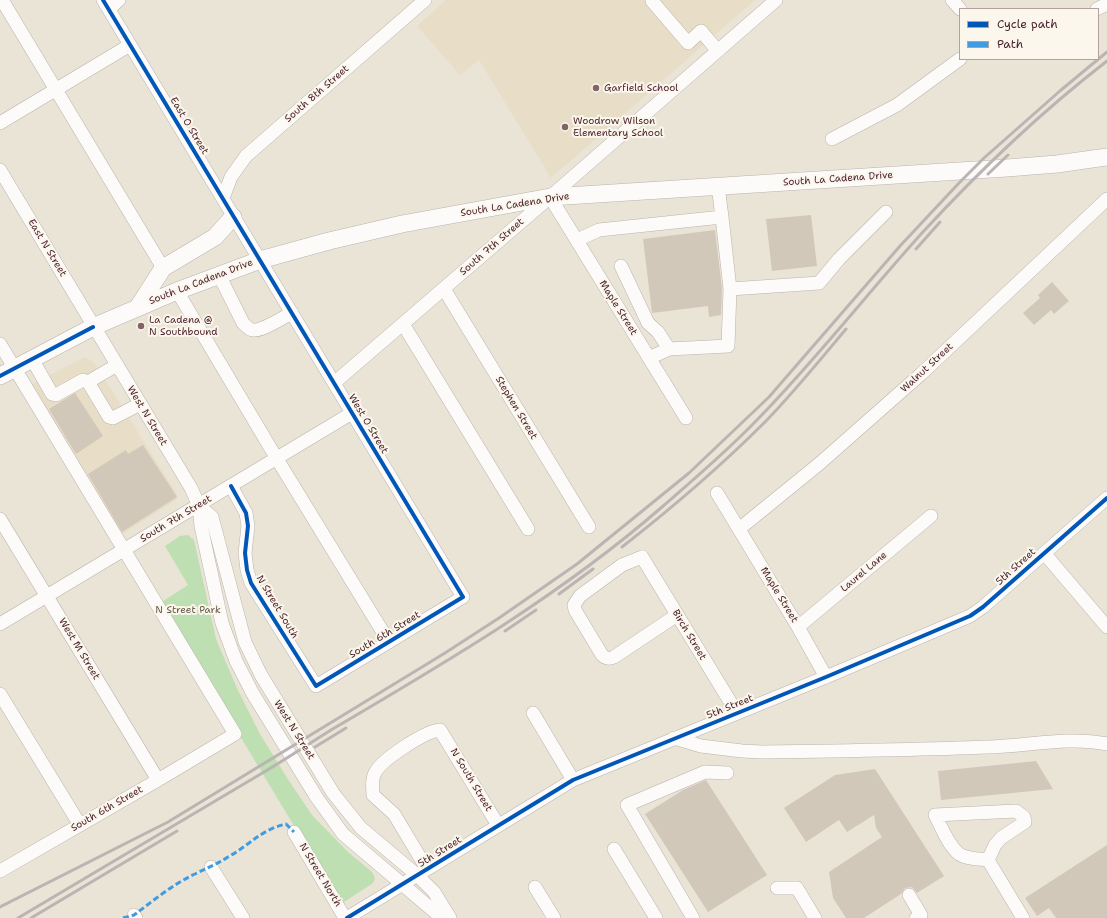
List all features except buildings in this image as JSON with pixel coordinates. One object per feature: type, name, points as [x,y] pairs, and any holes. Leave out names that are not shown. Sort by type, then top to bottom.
[{"type":"main road","name":"South La Cadena Drive","points":[[0,376],[93,327],[177,290],[260,260],[329,241],[402,224],[550,197],[1007,168],[1057,164],[1107,157]]},
{"type":"main road","points":[[138,306],[163,268],[216,236],[233,217]]},
{"type":"street","points":[[2,0],[163,268]]},
{"type":"street","points":[[106,5],[119,0]]},
{"type":"street","name":"South 8th Street","points":[[223,198],[231,177],[246,156],[424,0]]},
{"type":"street","points":[[653,0],[652,1],[688,43],[701,31],[718,51]]},
{"type":"street","name":"South 7th Street","points":[[334,383],[776,0]]},
{"type":"street","points":[[952,0],[959,8]]},
{"type":"street","name":"East O Street","points":[[106,5],[260,260]]},
{"type":"street","points":[[0,123],[130,45]]},
{"type":"street","points":[[832,139],[897,105],[959,60]]},
{"type":"street","name":"East N Street","points":[[0,170],[93,327]]},
{"type":"street","points":[[649,358],[669,350],[728,346],[730,289],[718,186]]},
{"type":"street","name":"Maple Street","points":[[550,197],[686,418]]},
{"type":"street","name":"Walnut Street","points":[[739,529],[819,464],[915,379],[1107,199]]},
{"type":"street","points":[[730,289],[819,283],[839,259],[886,212]]},
{"type":"street","points":[[577,240],[598,230],[722,218]]},
{"type":"street","name":"West O Street","points":[[260,260],[463,597]]},
{"type":"street","points":[[621,266],[648,323],[658,332],[669,350]]},
{"type":"street","points":[[219,275],[243,323],[247,327],[253,330],[260,329],[292,313]]},
{"type":"street","name":"Stephen Street","points":[[444,289],[588,527]]},
{"type":"street","points":[[177,290],[277,459],[389,642]]},
{"type":"street","points":[[617,305],[635,296]]},
{"type":"street","points":[[403,324],[528,529]]},
{"type":"street","name":"West N Street","points":[[93,327],[191,488],[199,506],[200,526],[222,623],[236,661],[253,694],[317,798],[343,834],[442,918]]},
{"type":"street","points":[[0,344],[124,550]]},
{"type":"street","points":[[32,359],[52,394],[56,395],[83,380],[88,382],[109,417],[113,418],[140,404]]},
{"type":"street","points":[[88,382],[117,365]]},
{"type":"street","name":"South 7th Street","points":[[0,624],[352,413]]},
{"type":"street","name":"N Street South","points":[[231,486],[246,513],[248,526],[245,553],[246,570],[251,583],[316,686]]},
{"type":"street","name":"Maple Street","points":[[717,493],[798,627],[826,677]]},
{"type":"street","name":"5th Street","points":[[346,918],[573,780],[826,677],[970,616],[983,607],[1107,498]]},
{"type":"street","name":"West N Street","points":[[199,506],[212,517],[245,642],[261,675],[333,793],[361,828],[422,872],[450,918]]},
{"type":"street","name":"Laurel Lane","points":[[798,627],[931,516]]},
{"type":"street","name":"West M Street","points":[[0,519],[158,780]]},
{"type":"street","name":"South 6th Street","points":[[1,867],[80,825],[235,734],[124,550]]},
{"type":"street","points":[[1044,553],[1107,627]]},
{"type":"street","name":"Birch Street","points":[[677,615],[609,659],[602,655],[580,620],[574,605],[580,596],[622,565],[642,557],[737,713]]},
{"type":"street","name":"South 6th Street","points":[[316,686],[463,597]]},
{"type":"street","points":[[0,694],[80,825]]},
{"type":"street","points":[[533,713],[573,780]]},
{"type":"street","name":"N South Street","points":[[422,872],[394,814],[373,795],[372,781],[381,764],[409,744],[438,730],[444,736],[498,825]]},
{"type":"street","points":[[674,738],[701,746],[762,752],[991,747],[1065,741],[1097,742],[1107,744]]},
{"type":"street","points":[[693,918],[627,805],[705,772],[727,773]]},
{"type":"street","points":[[1016,811],[1024,816],[1025,822],[1001,838],[995,845],[988,860],[964,857],[959,854],[952,845],[935,815],[1016,811]]},
{"type":"street","name":"N Street North","points":[[294,832],[346,918]]},
{"type":"street","points":[[614,849],[656,918]]},
{"type":"street","points":[[988,860],[1023,918]]},
{"type":"street","points":[[211,867],[243,918]]},
{"type":"street","points":[[535,887],[554,918]]},
{"type":"street","points":[[777,888],[797,888],[815,918]]},
{"type":"street","points":[[909,894],[922,915],[916,918]]},
{"type":"shaded area","name":"Woodrow Wilson Elementary School","points":[[446,0],[755,0],[551,178],[479,60],[460,75],[417,26]]},
{"type":"shaded area","points":[[85,357],[94,362],[178,496],[176,500],[121,535],[28,386]]},
{"type":"green space","name":"N Street Park","points":[[188,535],[194,540],[216,639],[236,686],[260,734],[312,815],[348,852],[372,872],[375,878],[373,883],[341,904],[160,603],[188,585],[165,546],[180,536]]},
{"type":"railway","points":[[1099,59],[1107,52]]},
{"type":"railway","points":[[0,907],[168,822],[445,653],[577,564],[689,473],[769,397],[900,246],[959,183],[984,158],[1097,60]]},
{"type":"railway","points":[[18,918],[268,770],[331,730],[417,679],[543,599],[584,570],[662,507],[733,444],[798,376],[901,256],[966,187],[1034,121],[1107,61]]},
{"type":"railway","points":[[988,174],[1008,155]]},
{"type":"railway","points":[[916,249],[940,222]]},
{"type":"railway","points":[[622,547],[696,486],[749,438],[787,399],[846,329]]},
{"type":"railway","points":[[559,594],[593,569]]},
{"type":"railway","points":[[505,631],[536,610]]},
{"type":"railway","points":[[315,747],[346,728]]},
{"type":"railway","points":[[31,918],[177,831]]},
{"type":"marked path","points":[[123,918],[134,915],[163,893],[187,878],[216,864],[269,830],[286,824],[294,832]]},
{"type":"cycle path","points":[[103,0],[463,597],[316,686],[251,583],[247,570],[245,553],[248,526],[246,513],[231,486]]},
{"type":"cycle path","points":[[0,376],[93,327]]},
{"type":"cycle path","points":[[347,918],[573,780],[826,677],[970,616],[983,607],[1107,498]]},
{"type":"place","name":"Garfield School","points":[[596,88]]},
{"type":"place","name":"Woodrow Wilson Elementary School","points":[[565,127]]},
{"type":"place","name":"La Cadena @ N Southbound","points":[[141,326]]}]
